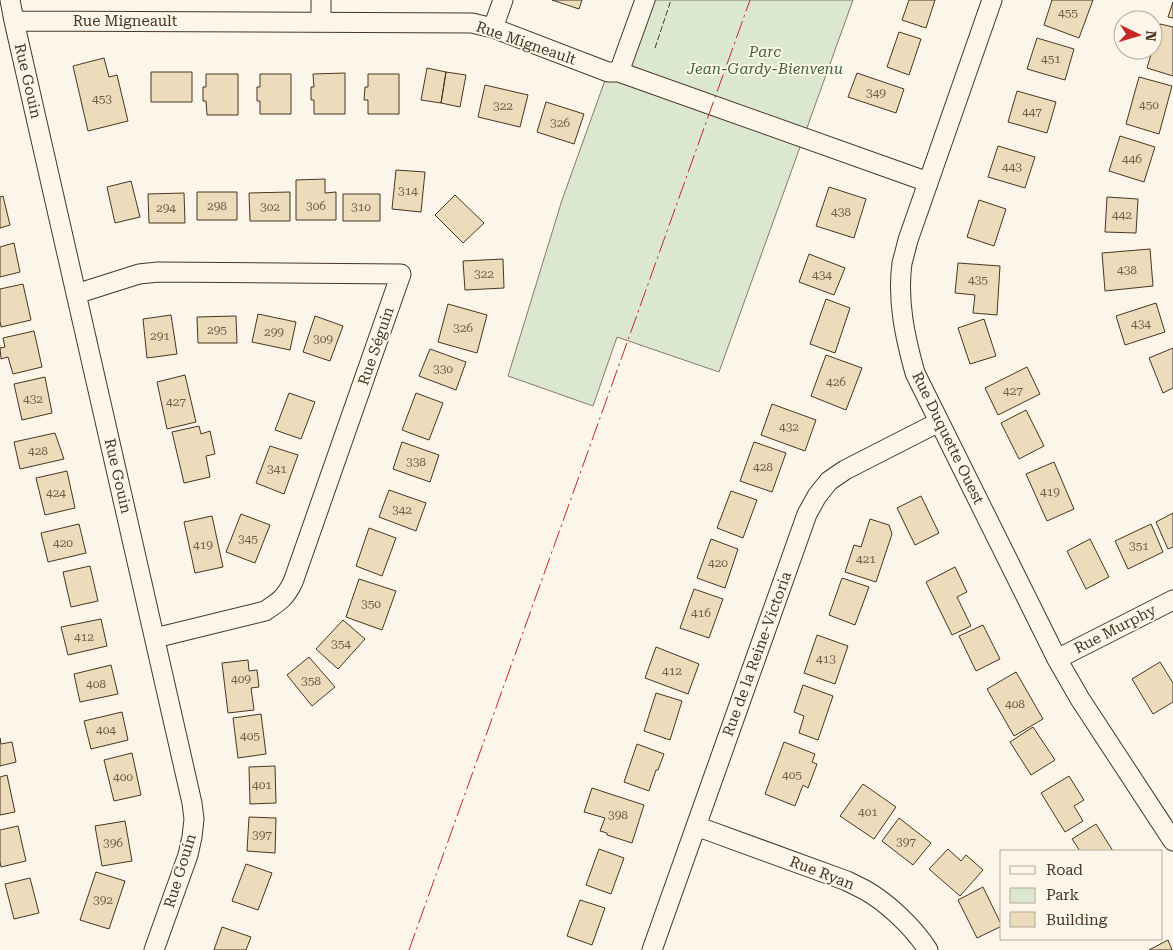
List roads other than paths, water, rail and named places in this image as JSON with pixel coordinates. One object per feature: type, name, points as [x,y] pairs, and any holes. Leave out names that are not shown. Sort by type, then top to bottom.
[{"type":"street","name":"Rue Gouin","points":[[10,0],[192,803],[194,820],[188,855],[154,950]]},
{"type":"street","points":[[320,0],[321,22]]},
{"type":"street","points":[[494,28],[504,0]]},
{"type":"street","points":[[619,72],[645,0]]},
{"type":"street","name":"Rue Duquette Ouest","points":[[992,0],[908,240],[902,264],[900,294],[907,345],[915,373],[1058,659],[1080,699],[1173,841]]},
{"type":"street","name":"Rue Migneault","points":[[14,21],[472,23],[494,28],[608,72],[619,72],[928,182]]},
{"type":"street","name":"Rue Séguin","points":[[76,294],[138,274],[158,272],[401,274],[288,594],[265,611],[155,638]]},
{"type":"street","name":"Rue de la Reine-Victoria","points":[[652,950],[807,514],[817,496],[829,481],[845,470],[939,422]]},
{"type":"street","name":"Rue Murphy","points":[[1058,659],[1173,600]]},
{"type":"street","name":"Rue Ryan","points":[[696,826],[847,881],[865,890],[881,901],[910,927],[928,950]]},
{"type":"park label","name":"Parc Jean-Gardy-Bienvenu","points":[[765,60]]}]
